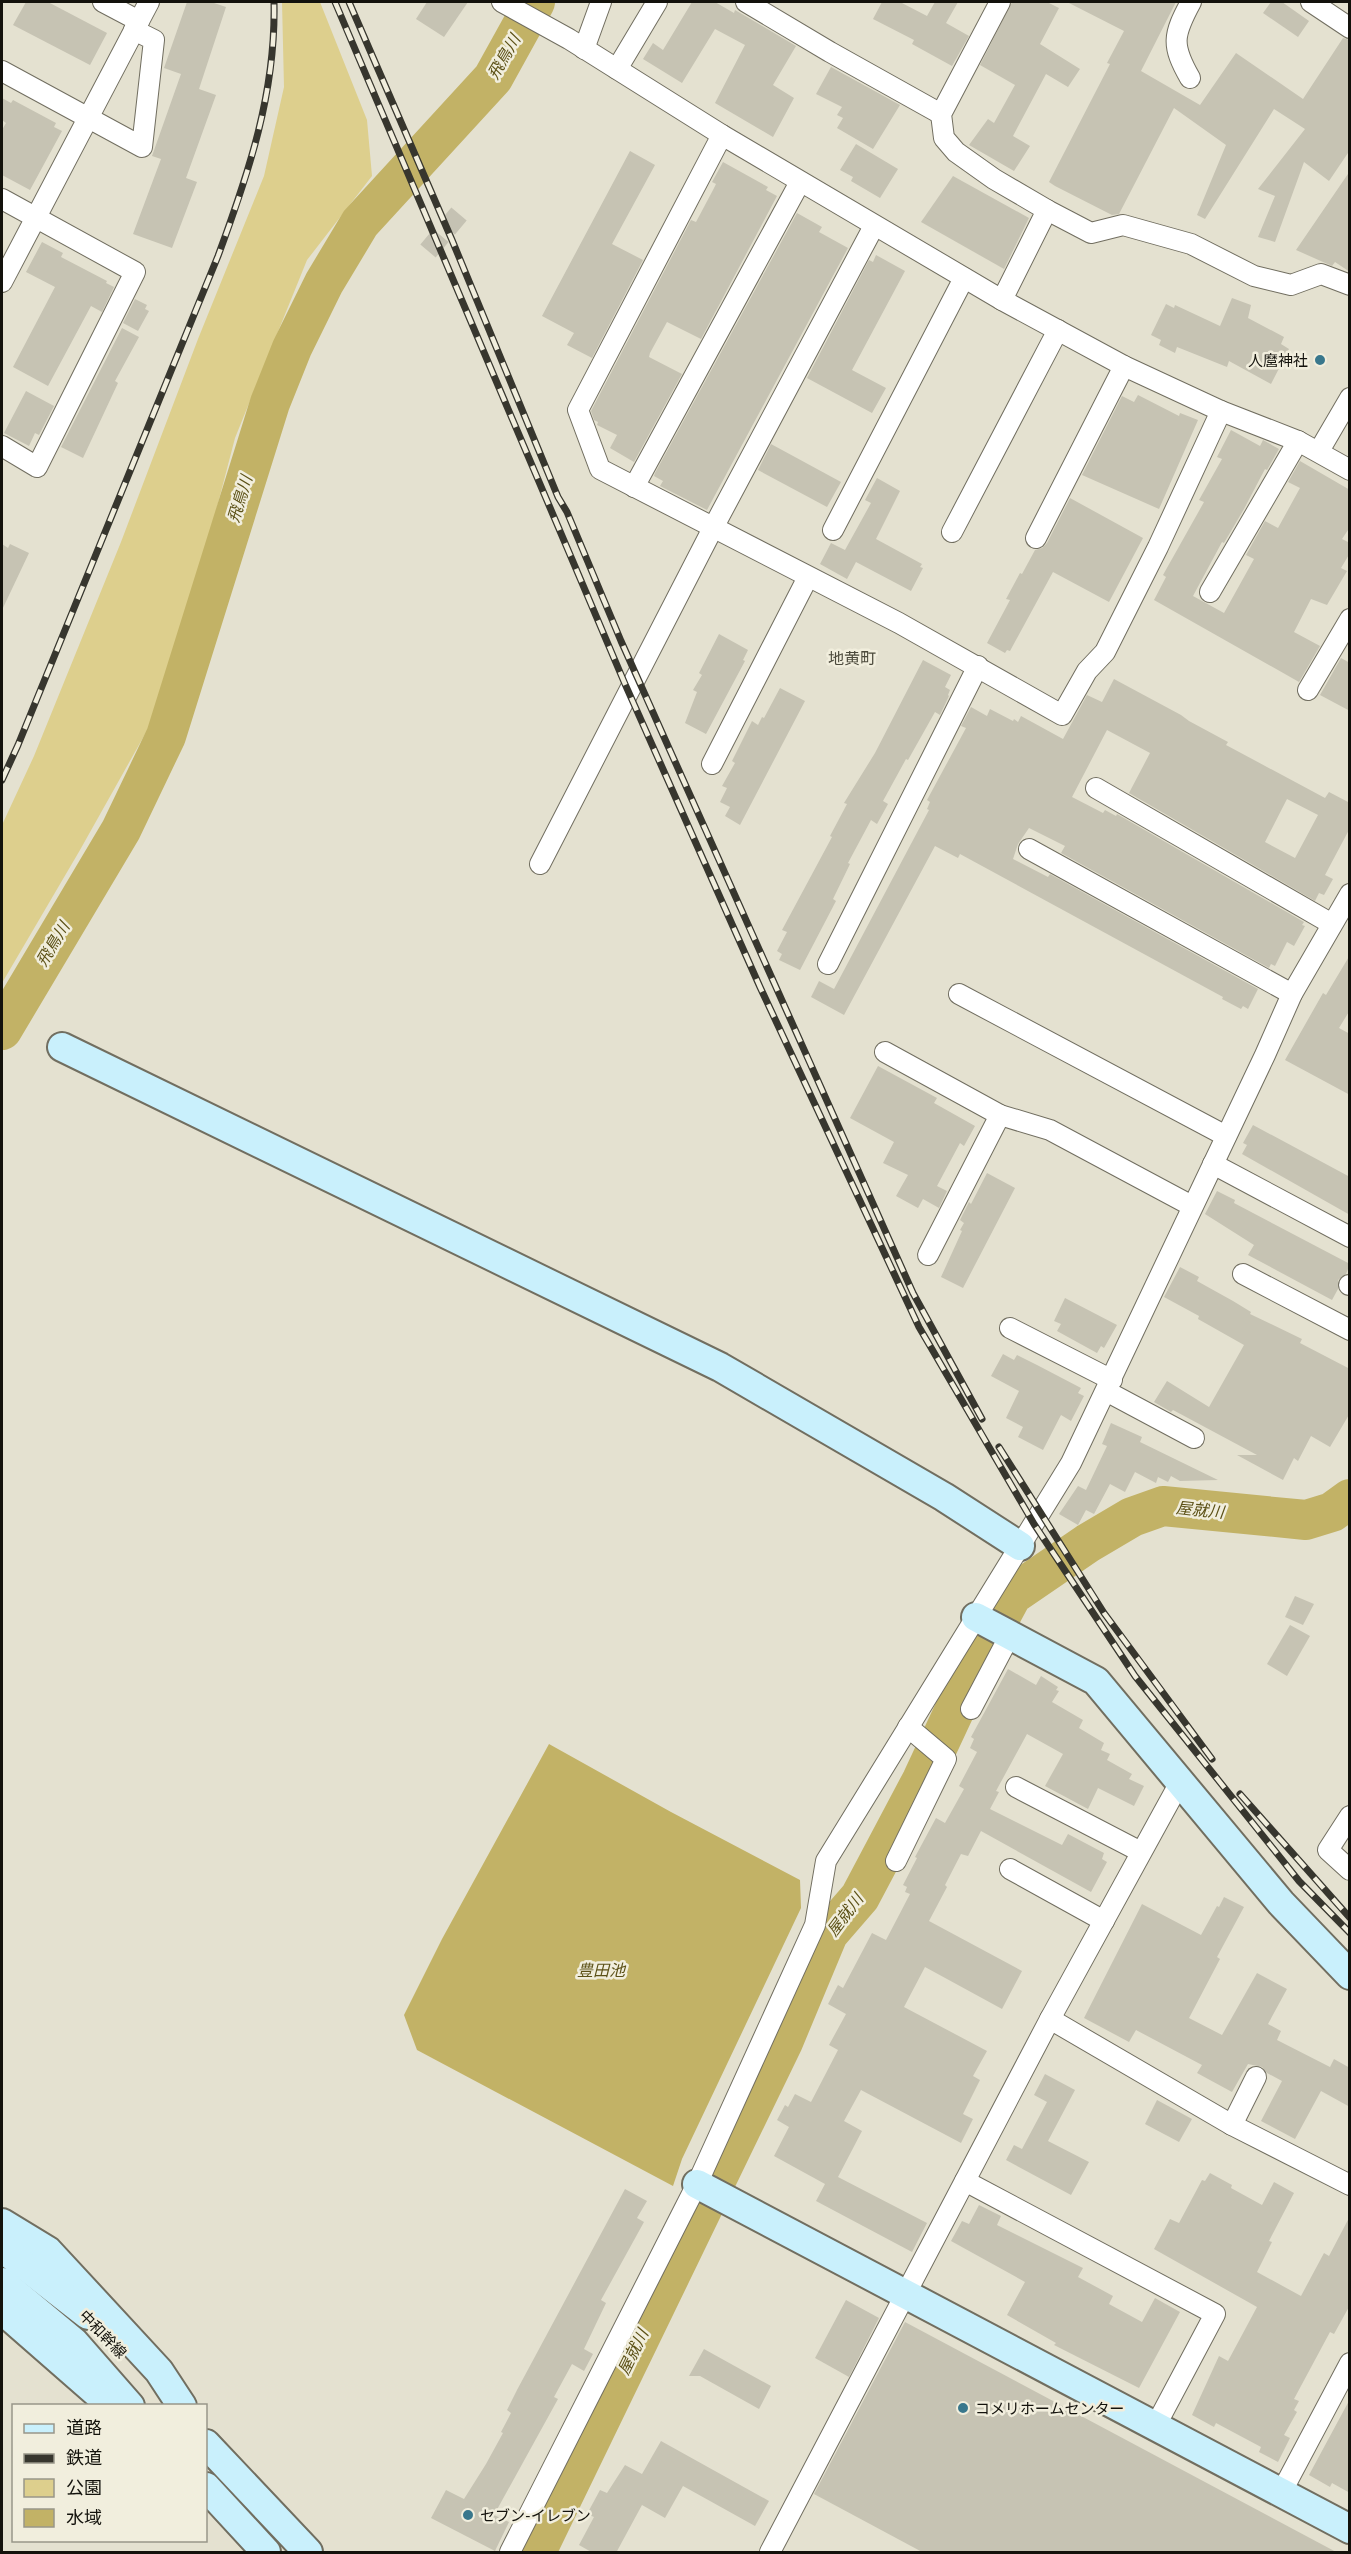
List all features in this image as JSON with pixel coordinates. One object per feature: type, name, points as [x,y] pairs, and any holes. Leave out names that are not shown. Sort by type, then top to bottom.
[{"type":"street","points":[[2,71],[142,147],[154,40],[103,2]]},
{"type":"street","points":[[2,282],[149,2]]},
{"type":"street","points":[[502,2],[577,44],[800,182],[1002,300],[1124,366],[1221,411],[1298,441],[1350,470]]},
{"type":"street","points":[[577,44],[601,2]]},
{"type":"street","points":[[617,69],[657,2]]},
{"type":"street","points":[[746,2],[941,114]]},
{"type":"street","points":[[1000,2],[941,114],[944,138],[956,152],[994,179],[1091,232],[1123,225],[1191,244],[1254,276],[1291,285],[1321,274],[1350,285]]},
{"type":"street","points":[[1190,78],[1178,57],[1176,35],[1191,2]]},
{"type":"street","points":[[1311,2],[1350,28]]},
{"type":"street","points":[[722,135],[578,410],[600,469],[978,666],[1062,715],[1087,670],[1105,652],[1158,547],[1221,411]]},
{"type":"street","points":[[634,487],[800,182]]},
{"type":"street","points":[[2,199],[135,272],[37,467],[2,446]]},
{"type":"street","points":[[1002,300],[1047,210]]},
{"type":"street","points":[[540,864],[713,528],[874,226]]},
{"type":"street","points":[[833,530],[964,278]]},
{"type":"street","points":[[952,532],[1058,330]]},
{"type":"street","points":[[1036,538],[1124,366]]},
{"type":"street","points":[[1319,452],[1350,399]]},
{"type":"street","points":[[1209,592],[1298,441]]},
{"type":"street","points":[[712,764],[808,577]]},
{"type":"street","points":[[1308,690],[1350,619]]},
{"type":"street","points":[[828,964],[978,666]]},
{"type":"street","points":[[1096,788],[1332,924]]},
{"type":"street","points":[[1029,849],[1292,994]]},
{"type":"street","points":[[971,1709],[1020,1546],[1071,1463],[1292,994],[1350,894]]},
{"type":"street","points":[[959,994],[1226,1136]]},
{"type":"street","points":[[62,1047],[720,1366],[944,1497],[1020,1546]]},
{"type":"street","points":[[885,1052],[1000,1115],[1050,1130],[1192,1206]]},
{"type":"street","points":[[928,1256],[1000,1115]]},
{"type":"street","points":[[1213,1164],[1350,1237]]},
{"type":"street","points":[[1243,1274],[1350,1330]]},
{"type":"street","points":[[1010,1329],[1194,1438]]},
{"type":"street","points":[[510,2553],[697,2184],[815,1925],[826,1861],[908,1727],[994,1627]]},
{"type":"street","points":[[994,1627],[1096,1682],[1179,1784],[1281,1903],[1350,1975]]},
{"type":"street","points":[[896,1861],[946,1759],[908,1727]]},
{"type":"street","points":[[770,2553],[1050,2019],[1179,1784]]},
{"type":"street","points":[[1016,1787],[1141,1852]]},
{"type":"street","points":[[1350,1816],[1328,1850],[1350,1870]]},
{"type":"street","points":[[1010,1869],[1104,1921]]},
{"type":"street","points":[[1050,2019],[1232,2125],[1350,2185]]},
{"type":"street","points":[[1232,2125],[1256,2077]]},
{"type":"street","points":[[965,2181],[1215,2314],[1156,2425]]},
{"type":"street","points":[[697,2184],[1350,2529]]},
{"type":"street","points":[[2,2223],[48,2251],[159,2371],[181,2404]]},
{"type":"street","name":"中和幹線","points":[[2,2248],[95,2321],[167,2404]]},
{"type":"street","name":"中和幹線","points":[[2,2282],[74,2342],[128,2404]]},
{"type":"street","points":[[2,2310],[109,2404]]},
{"type":"street","points":[[1281,2493],[1350,2363]]},
{"type":"street","points":[[208,2446],[308,2553]]},
{"type":"street","points":[[207,2488],[266,2553]]},
{"type":"green space","points":[[282,2],[320,2],[367,120],[372,176],[307,260],[235,438],[185,630],[149,727],[2,983],[2,825],[34,756],[121,542],[198,339],[264,176],[284,87]]},
{"type":"water","name":"豊田池","points":[[549,1744],[800,1880],[801,1908],[682,2159],[673,2186],[417,2050],[404,2015],[442,1939]]},
{"type":"building","points":[[26,2],[48,2],[107,33],[90,65],[13,25]]},
{"type":"building","points":[[187,2],[211,2],[226,7],[199,89],[216,95],[186,178],[197,182],[172,248],[133,234],[161,159],[152,156],[181,74],[164,68]]},
{"type":"building","points":[[427,2],[468,2],[444,37],[416,19]]},
{"type":"building","points":[[692,2],[715,2],[734,13],[735,10],[796,46],[773,85],[794,98],[773,137],[715,103],[745,45],[715,29],[682,83],[643,59],[653,43],[663,50]]},
{"type":"building","points":[[882,2],[900,2],[927,16],[935,2],[958,2],[946,23],[969,36],[952,66],[912,44],[914,40],[873,19]]},
{"type":"building","points":[[1012,2],[1047,2],[1059,8],[1040,44],[1080,69],[1068,87],[1046,74],[1013,136],[1030,146],[1014,171],[969,145],[988,119],[994,123],[1015,85],[980,65]]},
{"type":"building","points":[[1067,2],[1176,2],[1141,71],[1200,105],[1236,53],[1303,99],[1343,38],[1350,40],[1350,150],[1329,181],[1304,162],[1275,242],[1258,237],[1275,196],[1258,189],[1305,129],[1274,109],[1205,219],[1197,215],[1226,145],[1174,108],[1119,214],[1112,215],[1055,186],[1049,182],[1110,64],[1107,63],[1124,31]]},
{"type":"building","points":[[1271,2],[1282,2],[1309,21],[1298,37],[1263,13]]},
{"type":"building","points":[[831,67],[900,105],[873,149],[837,128],[843,118],[837,115],[842,107],[816,94]]},
{"type":"building","points":[[2,98],[11,103],[13,100],[56,123],[54,127],[62,131],[30,190],[2,175],[2,130],[6,123],[2,120]]},
{"type":"building","points":[[856,144],[898,169],[880,198],[851,181],[853,177],[840,170]]},
{"type":"building","points":[[630,151],[655,165],[612,244],[643,260],[592,358],[567,345],[574,333],[542,316]]},
{"type":"building","points":[[723,162],[768,187],[766,190],[777,196],[701,339],[667,322],[650,353],[649,357],[682,374],[634,462],[610,448],[617,435],[597,425],[598,422],[594,420],[591,411],[691,220],[696,222],[713,190],[716,184],[712,182]]},
{"type":"building","points":[[1350,171],[1350,272],[1335,262],[1332,266],[1296,250]]},
{"type":"building","points":[[953,176],[1029,218],[1004,269],[921,222]]},
{"type":"building","points":[[797,213],[822,227],[819,232],[848,248],[707,510],[660,486],[663,481],[654,476]]},
{"type":"building","points":[[42,242],[63,253],[61,257],[114,287],[102,312],[91,306],[48,386],[13,367],[55,287],[26,272]]},
{"type":"building","points":[[876,255],[905,271],[852,370],[886,388],[872,413],[807,378],[869,260],[873,262]]},
{"type":"building","points":[[1232,298],[1251,305],[1248,318],[1284,337],[1281,344],[1289,349],[1271,384],[1229,361],[1227,367],[1177,347],[1175,353],[1159,345],[1161,340],[1151,335],[1166,304],[1174,308],[1175,305],[1220,326]]},
{"type":"building","points":[[135,299],[147,305],[145,309],[149,311],[138,331],[123,323]]},
{"type":"building","points":[[122,328],[139,337],[115,381],[118,383],[83,458],[61,447]]},
{"type":"building","points":[[26,391],[54,406],[39,435],[35,433],[29,446],[4,433]]},
{"type":"building","points":[[1138,395],[1179,416],[1180,413],[1198,420],[1159,509],[1082,475],[1122,396],[1134,402]]},
{"type":"building","points":[[1231,430],[1260,446],[1263,440],[1279,449],[1267,470],[1265,469],[1224,543],[1222,542],[1193,596],[1224,613],[1254,559],[1246,555],[1265,521],[1278,528],[1300,488],[1288,482],[1300,461],[1350,490],[1350,527],[1342,539],[1350,543],[1350,553],[1341,568],[1347,571],[1327,605],[1311,599],[1294,632],[1320,646],[1299,682],[1154,600],[1166,577],[1163,575],[1204,502],[1199,500],[1222,459],[1217,457]]},
{"type":"building","points":[[771,444],[841,482],[827,507],[758,470]]},
{"type":"building","points":[[877,478],[900,491],[876,539],[922,564],[920,567],[923,568],[911,591],[856,562],[847,579],[820,564],[831,543],[845,550],[871,503],[865,500]]},
{"type":"building","points":[[1070,498],[1143,538],[1109,602],[1053,572],[1010,651],[1007,650],[1005,653],[987,643],[1010,600],[1006,599],[1020,573],[1022,574],[1035,550],[1047,543]]},
{"type":"building","points":[[2,544],[8,548],[10,544],[29,553],[2,610]]},
{"type":"building","points":[[719,634],[748,650],[743,660],[745,661],[706,734],[685,723],[697,692],[693,690],[702,675],[699,673]]},
{"type":"building","points":[[1341,658],[1350,663],[1350,711],[1320,695]]},
{"type":"building","points":[[923,660],[951,675],[945,687],[950,690],[949,696],[940,715],[935,712],[908,760],[906,759],[883,801],[888,804],[877,824],[871,820],[848,863],[850,864],[833,899],[836,901],[800,970],[779,960],[782,954],[777,951],[787,932],[782,930],[832,837],[830,836],[847,804],[844,803],[875,753]]},
{"type":"building","points":[[1114,679],[1228,742],[1226,745],[1325,798],[1329,792],[1350,803],[1350,828],[1325,875],[1333,879],[1324,895],[1319,893],[1315,901],[1129,793],[1150,753],[1107,730],[1072,797],[1103,813],[1105,810],[1116,816],[1117,814],[1304,922],[1302,925],[1305,926],[1294,946],[1287,942],[1275,966],[1271,964],[1269,968],[1061,853],[1065,846],[1029,828],[1018,844],[1013,859],[1048,877],[1050,874],[1258,989],[1248,1009],[1243,1006],[1241,1009],[1222,999],[1223,997],[960,854],[958,858],[935,846],[844,1015],[811,997],[819,981],[834,989],[929,810],[927,809],[930,802],[927,800],[966,728],[961,726],[971,707],[987,716],[990,709],[1018,722],[1021,716],[1063,739],[1087,695],[1102,702]],"holes":[[[1287,799],[1318,815],[1295,858],[1265,842]]]},
{"type":"building","points":[[780,688],[805,701],[740,825],[725,816],[730,807],[720,802],[727,788],[722,786],[735,763],[732,761],[752,721],[758,725],[762,717],[764,718]]},
{"type":"building","points":[[1350,955],[1350,1010],[1339,1028],[1350,1034],[1350,1095],[1285,1060],[1323,993],[1326,995]]},
{"type":"building","points":[[878,1066],[937,1098],[934,1103],[975,1126],[964,1146],[960,1143],[937,1186],[947,1191],[939,1208],[923,1199],[918,1208],[896,1196],[908,1175],[883,1163],[894,1142],[850,1118]]},
{"type":"building","points":[[1253,1125],[1350,1177],[1350,1215],[1242,1154],[1247,1145],[1243,1143]]},
{"type":"building","points":[[987,1173],[1015,1188],[963,1288],[941,1277],[962,1231],[960,1230],[964,1223],[960,1220]]},
{"type":"building","points":[[1217,1191],[1235,1200],[1234,1203],[1350,1264],[1346,1274],[1338,1280],[1338,1289],[1332,1300],[1248,1255],[1254,1245],[1205,1214]]},
{"type":"building","points":[[1180,1267],[1199,1277],[1197,1281],[1251,1312],[1250,1314],[1302,1339],[1300,1343],[1350,1369],[1350,1413],[1330,1447],[1311,1436],[1298,1461],[1294,1458],[1283,1480],[1237,1455],[1257,1455],[1154,1402],[1167,1381],[1209,1407],[1244,1345],[1164,1297]]},
{"type":"building","points":[[1065,1298],[1117,1325],[1104,1348],[1101,1346],[1097,1353],[1057,1331],[1061,1324],[1054,1321]]},
{"type":"building","points":[[1003,1354],[1014,1360],[1017,1355],[1081,1388],[1078,1393],[1084,1396],[1071,1421],[1061,1415],[1043,1450],[1018,1437],[1023,1427],[1006,1418],[1019,1391],[991,1376]]},
{"type":"building","points":[[1111,1423],[1142,1437],[1140,1442],[1218,1480],[1180,1481],[1171,1476],[1168,1482],[1158,1477],[1156,1483],[1135,1472],[1125,1492],[1110,1484],[1094,1514],[1086,1510],[1078,1525],[1059,1514],[1078,1486],[1086,1490],[1107,1446],[1102,1444]]},
{"type":"building","points":[[1295,1596],[1314,1604],[1303,1625],[1285,1617]]},
{"type":"building","points":[[1290,1625],[1310,1636],[1287,1676],[1267,1664]]},
{"type":"building","points":[[1008,1669],[1036,1685],[1041,1676],[1058,1687],[1056,1690],[1059,1691],[1052,1702],[1083,1720],[1079,1728],[1104,1743],[1101,1750],[1110,1754],[1107,1760],[1132,1774],[1129,1779],[1144,1786],[1134,1806],[1098,1788],[1088,1809],[1045,1786],[1063,1754],[1027,1734],[996,1791],[999,1792],[990,1809],[1062,1845],[1068,1834],[1104,1853],[1102,1859],[1107,1862],[1091,1892],[981,1831],[968,1856],[961,1854],[945,1885],[947,1887],[929,1921],[1022,1971],[1002,2009],[925,1967],[904,2007],[987,2051],[973,2076],[980,2080],[963,2114],[973,2119],[961,2143],[861,2090],[844,2121],[862,2131],[838,2177],[927,2223],[912,2252],[816,2201],[825,2184],[774,2156],[789,2127],[777,2120],[785,2105],[788,2107],[795,2094],[811,2102],[838,2050],[829,2045],[846,2014],[828,2004],[838,1985],[843,1988],[872,1933],[886,1940],[910,1894],[905,1892],[907,1887],[903,1885],[917,1858],[915,1857],[936,1818],[945,1823],[964,1789],[959,1786],[977,1752],[970,1748],[974,1739],[971,1737]]},
{"type":"building","points":[[1224,1897],[1244,1907],[1217,1957],[1220,1959],[1189,2018],[1222,2035],[1257,1973],[1287,1989],[1268,2024],[1281,2031],[1277,2040],[1330,2067],[1334,2059],[1350,2068],[1350,2107],[1321,2091],[1295,2139],[1261,2121],[1282,2081],[1267,2073],[1262,2067],[1248,2064],[1232,2092],[1197,2073],[1202,2065],[1136,2030],[1129,2042],[1084,2018],[1142,1904],[1201,1935]]},
{"type":"building","points":[[1045,2074],[1075,2090],[1048,2141],[1089,2162],[1071,2195],[1006,2160],[1014,2145],[1022,2149],[1047,2102],[1034,2095]]},
{"type":"building","points":[[1157,2100],[1192,2119],[1179,2142],[1145,2124]]},
{"type":"building","points":[[1210,2173],[1262,2205],[1274,2182],[1294,2193],[1269,2241],[1272,2242],[1257,2272],[1301,2296],[1324,2253],[1329,2256],[1350,2216],[1350,2305],[1334,2334],[1330,2332],[1294,2399],[1299,2401],[1294,2410],[1297,2412],[1284,2435],[1290,2438],[1278,2462],[1259,2452],[1261,2447],[1216,2423],[1214,2427],[1192,2415],[1219,2356],[1228,2361],[1257,2307],[1154,2249],[1170,2219],[1179,2223],[1202,2180],[1205,2181]]},
{"type":"building","points":[[625,2189],[647,2201],[637,2218],[644,2222],[601,2300],[606,2303],[584,2349],[593,2354],[584,2371],[572,2364],[554,2397],[558,2399],[494,2515],[509,2522],[495,2551],[431,2518],[446,2490],[464,2499],[486,2464],[503,2433],[501,2432],[511,2413],[507,2410],[517,2390]]},
{"type":"building","points":[[979,2205],[1001,2216],[997,2225],[1083,2268],[1078,2277],[1113,2296],[1109,2304],[1142,2322],[1155,2298],[1180,2312],[1139,2388],[1054,2345],[1056,2343],[1007,2315],[1025,2282],[951,2241],[962,2221],[969,2224]]},
{"type":"building","points":[[846,2300],[879,2318],[849,2377],[815,2358]]},
{"type":"building","name":"コメリホームセンター","points":[[905,2322],[1338,2553],[924,2553],[814,2494]]},
{"type":"building","points":[[704,2349],[771,2386],[759,2409],[700,2376],[689,2376]]},
{"type":"building","points":[[1350,2399],[1350,2493],[1332,2483],[1330,2487],[1309,2475]]},
{"type":"building","points":[[661,2441],[769,2501],[755,2526],[683,2486],[665,2518],[642,2505],[616,2553],[593,2553],[579,2545],[594,2517],[587,2514],[600,2490],[607,2493],[625,2465],[642,2474]]},
{"type":"waterway","name":"飛鳥川","points":[[2,1030],[121,830],[166,736],[270,403],[292,348],[324,283],[360,223],[493,78],[535,2]]},
{"type":"waterway","name":"屋就川","points":[[536,2552],[783,2042],[828,1934],[860,1897],[922,1780],[985,1645],[1012,1595],[1088,1543],[1132,1517],[1163,1506],[1306,1520],[1332,1512],[1350,1499]]},
{"type":"tunnel","points":[[428,251],[459,214]]},
{"type":"railway","points":[[2,780],[229,225],[250,162],[265,100],[270,68],[274,2]]},
{"type":"railway","points":[[335,2],[625,684],[760,987],[919,1327],[1034,1524],[1135,1676],[1299,1881],[1350,1933]]},
{"type":"railway","points":[[349,2],[621,641],[913,1293],[982,1419]]},
{"type":"railway","points":[[999,1447],[1104,1613],[1212,1759]]},
{"type":"railway","points":[[1240,1794],[1350,1918]]},
{"type":"place","name":"人麿神社","points":[[1320,360]]},
{"type":"place","name":"コメリホームセンター","points":[[963,2408]]},
{"type":"place","name":"セブン-イレブン","points":[[468,2515]]},
{"type":"district","name":"地黄町","points":[[852,658]]}]
